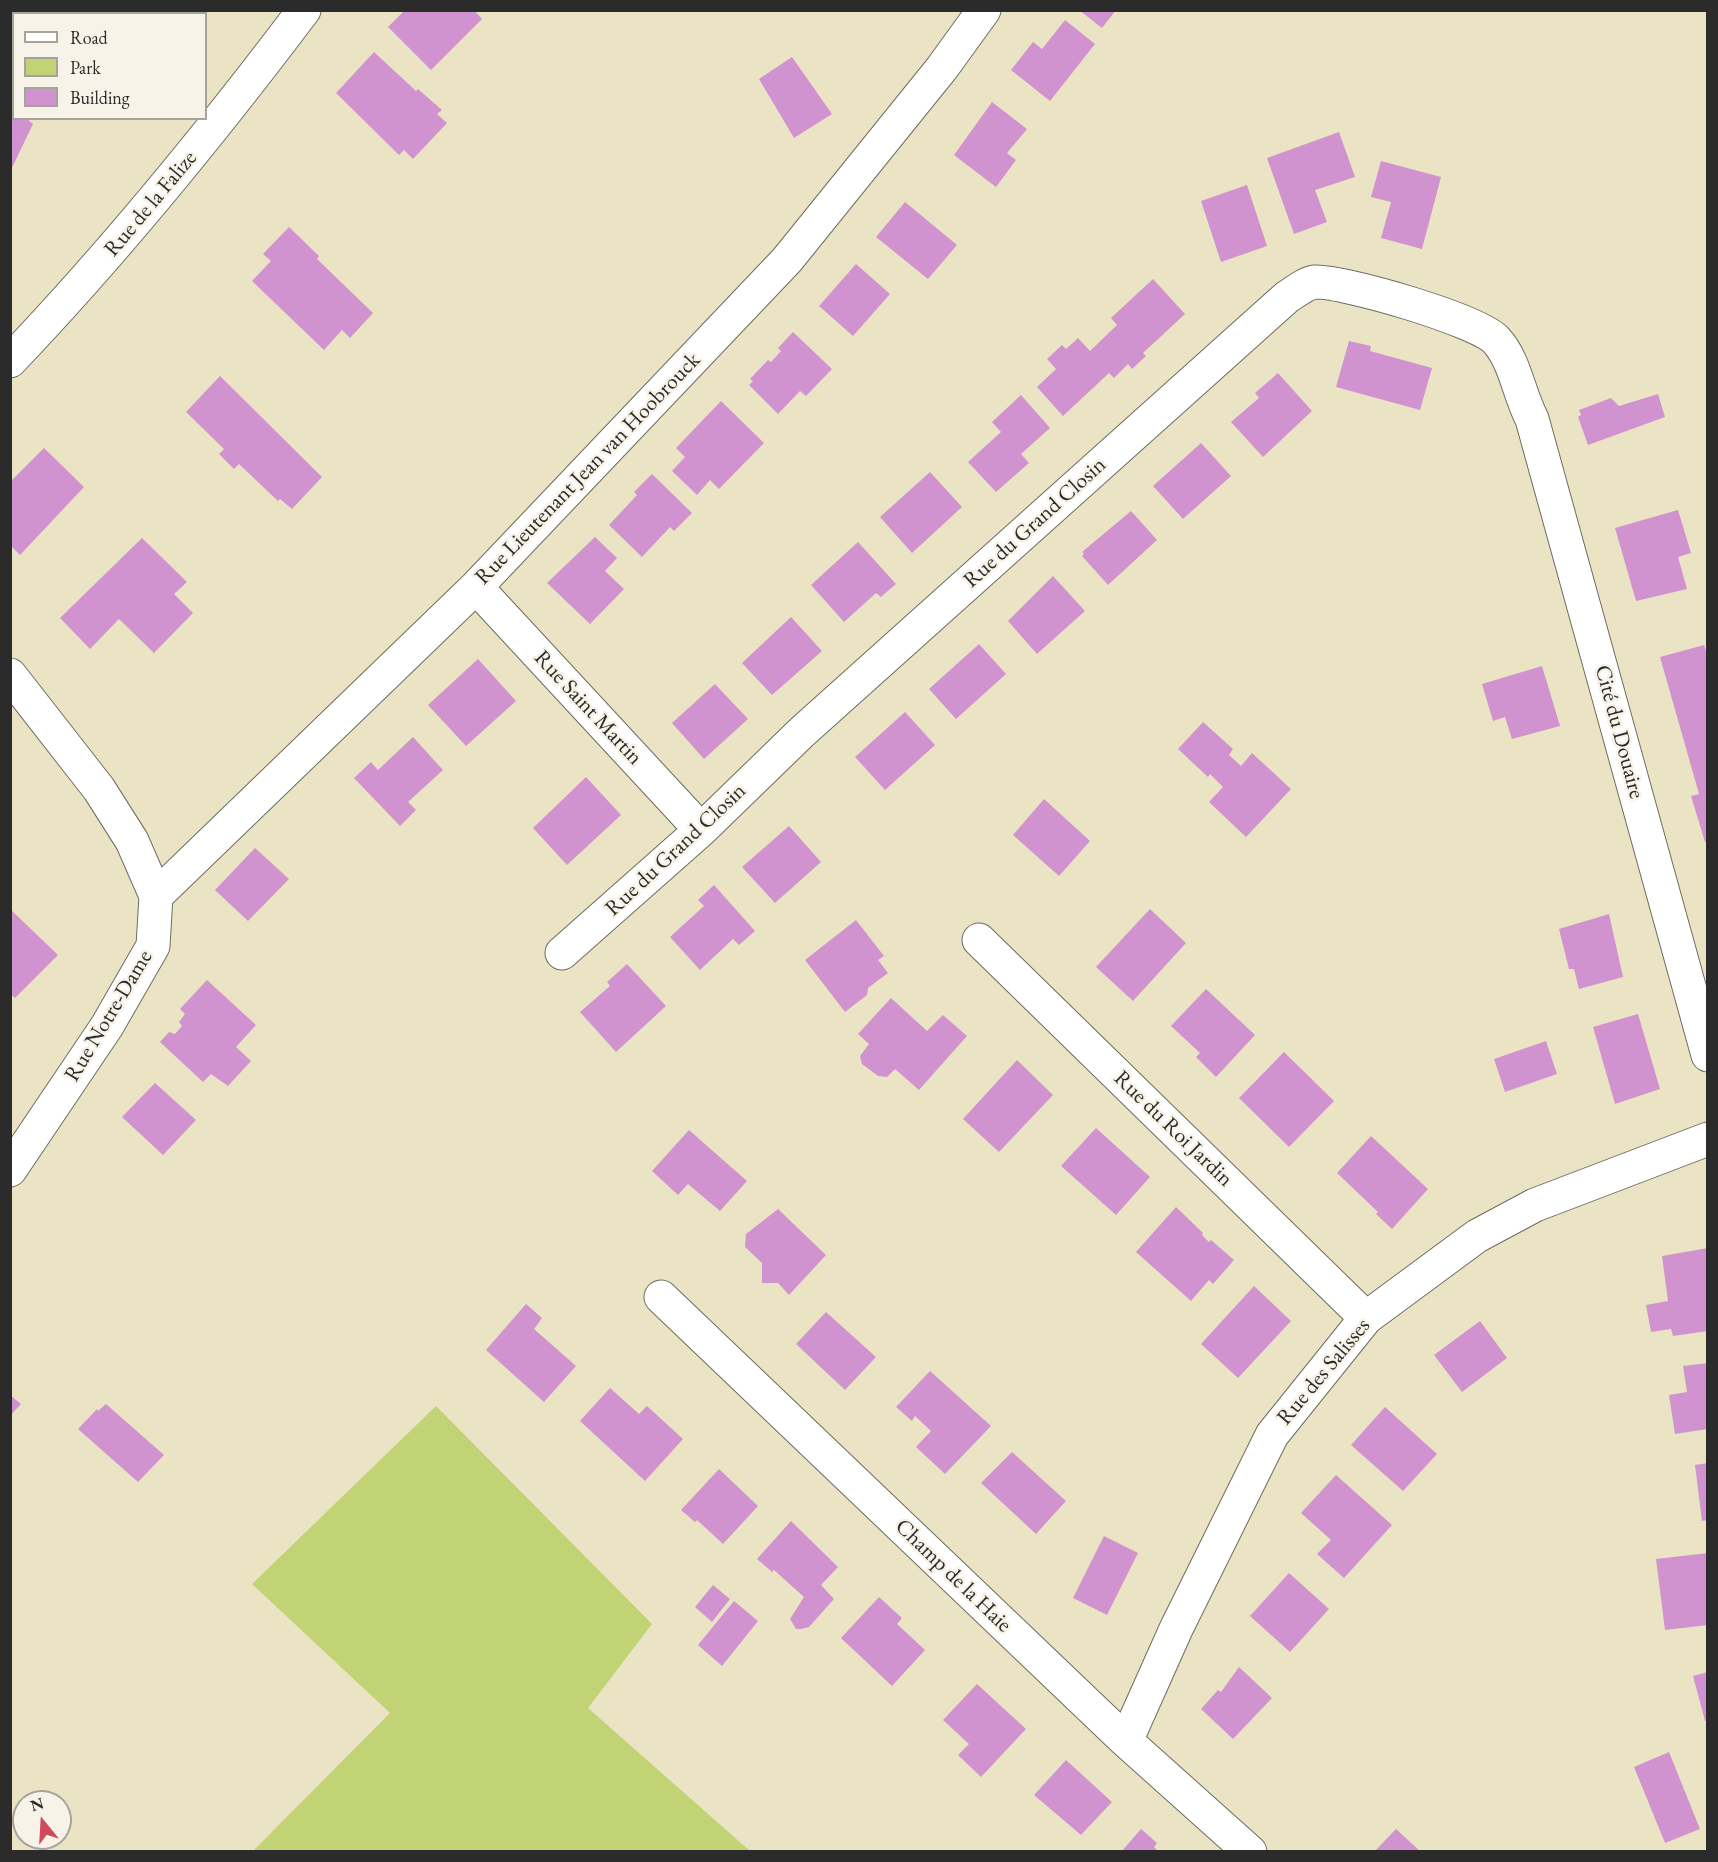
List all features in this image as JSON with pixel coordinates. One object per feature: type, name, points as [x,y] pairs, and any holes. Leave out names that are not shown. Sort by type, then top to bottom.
[{"type":"street","name":"Rue de la Falize","points":[[10,361],[128,234],[237,99],[304,10]]},
{"type":"street","name":"Rue Lieutenant Jean van Hoobrouck","points":[[156,896],[476,587],[787,260],[942,68],[984,10]]},
{"type":"street","name":"Rue du Grand Closin","points":[[562,953],[701,830],[819,716],[1287,297],[1312,282],[1339,283],[1474,325],[1496,340],[1509,364],[1528,411]]},
{"type":"street","name":"Cité du Douaire","points":[[1528,411],[1707,1055]]},
{"type":"street","name":"Rue Saint Martin","points":[[476,587],[701,830]]},
{"type":"street","name":"Rue Notre-Dame","points":[[10,675],[99,789],[132,841],[156,896],[153,946],[107,1026],[10,1170]]},
{"type":"street","name":"Rue du Roi Jardin","points":[[979,940],[1366,1318]]},
{"type":"street","name":"Rue des Salisses","points":[[1126,1741],[1176,1629],[1272,1435],[1366,1318],[1477,1236],[1535,1205],[1707,1139]]},
{"type":"street","name":"Champ de la Haie","points":[[661,1297],[1126,1741],[1250,1851]]},
{"type":"green space","points":[[436,1406],[652,1624],[588,1708],[750,1851],[253,1851],[390,1713],[252,1584]]},
{"type":"building","points":[[171,10],[192,10],[192,12]]},
{"type":"building","points":[[405,10],[474,10],[482,19],[431,70],[388,27]]},
{"type":"building","points":[[1079,10],[1116,10],[1102,28]]},
{"type":"building","points":[[1065,20],[1095,44],[1050,101],[1011,70],[1033,42],[1042,49]]},
{"type":"building","points":[[374,52],[416,91],[418,89],[442,110],[437,114],[447,123],[413,159],[404,150],[399,155],[336,93]]},
{"type":"building","points":[[792,57],[832,114],[794,138],[759,79]]},
{"type":"building","points":[[10,88],[12,89],[12,120],[28,120],[33,124],[10,172]]},
{"type":"building","points":[[992,102],[1027,129],[1007,153],[1016,160],[996,187],[954,155]]},
{"type":"building","points":[[1339,132],[1355,177],[1315,190],[1327,222],[1294,234],[1267,158]]},
{"type":"building","points":[[1381,161],[1441,177],[1422,249],[1381,238],[1391,202],[1371,197]]},
{"type":"building","points":[[1247,185],[1267,246],[1221,262],[1201,201]]},
{"type":"building","points":[[905,202],[957,245],[928,279],[876,237]]},
{"type":"building","points":[[289,227],[319,256],[317,259],[373,313],[350,338],[342,330],[324,350],[252,281],[271,261],[263,254]]},
{"type":"building","points":[[856,264],[890,294],[853,336],[819,306]]},
{"type":"building","points":[[1153,279],[1185,314],[1143,353],[1146,356],[1132,369],[1128,364],[1114,378],[1109,373],[1063,416],[1037,387],[1056,369],[1047,359],[1062,345],[1066,349],[1078,338],[1090,351],[1117,325],[1111,318]]},
{"type":"building","points":[[793,332],[832,369],[806,396],[800,391],[778,414],[749,385],[753,381],[750,379],[768,360],[771,362],[781,351],[778,348]]},
{"type":"building","points":[[1349,341],[1371,346],[1370,351],[1432,368],[1420,410],[1336,387]]},
{"type":"building","points":[[1278,373],[1312,411],[1263,457],[1231,422],[1259,398],[1255,393]]},
{"type":"building","points":[[220,376],[322,477],[292,509],[280,499],[278,501],[239,464],[234,469],[219,454],[224,449],[186,412]]},
{"type":"building","points":[[1658,394],[1665,417],[1588,445],[1578,417],[1581,415],[1579,410],[1611,398],[1619,406]]},
{"type":"building","points":[[1021,395],[1050,428],[1021,454],[1029,463],[996,492],[968,462],[1001,432],[992,422]]},
{"type":"building","points":[[721,401],[764,443],[719,489],[710,480],[697,495],[672,471],[685,457],[676,448]]},
{"type":"building","points":[[1201,443],[1231,476],[1183,519],[1153,486]]},
{"type":"building","points":[[44,448],[84,487],[20,555],[10,545],[10,482]]},
{"type":"building","points":[[930,472],[962,507],[912,553],[880,517]]},
{"type":"building","points":[[652,474],[692,513],[674,531],[670,527],[642,557],[609,525],[637,495],[634,492]]},
{"type":"building","points":[[1678,510],[1691,553],[1678,557],[1687,589],[1636,601],[1615,528]]},
{"type":"building","points":[[1131,511],[1157,540],[1108,585],[1082,556],[1084,554],[1082,552]]},
{"type":"building","points":[[595,537],[617,558],[605,571],[624,589],[590,624],[547,583]]},
{"type":"building","points":[[142,538],[187,582],[174,594],[193,613],[154,653],[119,619],[90,649],[60,618]]},
{"type":"building","points":[[858,542],[896,584],[881,597],[876,593],[844,622],[811,585]]},
{"type":"building","points":[[1053,576],[1085,611],[1037,654],[1008,621]]},
{"type":"building","points":[[791,617],[822,651],[772,695],[742,663]]},
{"type":"building","points":[[979,644],[1006,674],[956,719],[929,689]]},
{"type":"building","points":[[1704,645],[1708,657],[1708,841],[1705,842],[1691,796],[1699,794],[1660,657]]},
{"type":"building","points":[[478,659],[516,701],[466,746],[428,705]]},
{"type":"building","points":[[1542,666],[1560,726],[1512,739],[1505,717],[1493,721],[1482,684]]},
{"type":"building","points":[[715,684],[748,719],[704,759],[672,723]]},
{"type":"building","points":[[905,712],[935,745],[885,790],[855,757]]},
{"type":"building","points":[[1203,722],[1233,749],[1229,755],[1241,766],[1252,753],[1291,789],[1246,837],[1209,802],[1223,787],[1210,774],[1208,777],[1178,749]]},
{"type":"building","points":[[413,737],[443,770],[408,802],[416,810],[400,826],[354,778],[371,762],[378,770]]},
{"type":"building","points":[[586,777],[621,815],[567,865],[533,828]]},
{"type":"building","points":[[1044,799],[1090,841],[1059,876],[1013,835]]},
{"type":"building","points":[[789,826],[821,862],[775,903],[742,867]]},
{"type":"building","points":[[255,848],[289,879],[248,921],[215,890]]},
{"type":"building","points":[[714,885],[755,931],[739,945],[733,939],[700,970],[670,937],[704,906],[698,900]]},
{"type":"building","points":[[10,909],[58,955],[15,998],[10,994]]},
{"type":"building","points":[[1150,909],[1186,943],[1133,1001],[1096,967]]},
{"type":"building","points":[[1609,914],[1623,977],[1579,989],[1574,969],[1569,969],[1559,929]]},
{"type":"building","points":[[856,920],[884,956],[878,960],[888,973],[868,988],[867,995],[845,1012],[805,960]]},
{"type":"building","points":[[627,964],[666,1006],[616,1052],[580,1012],[610,986],[607,982]]},
{"type":"building","points":[[207,980],[256,1025],[236,1047],[251,1061],[228,1086],[211,1074],[203,1082],[160,1042],[169,1032],[175,1034],[182,1026],[179,1022],[185,1014],[180,1009]]},
{"type":"building","points":[[1206,989],[1255,1035],[1216,1077],[1196,1057],[1200,1053],[1171,1026]]},
{"type":"building","points":[[891,998],[927,1031],[943,1015],[967,1036],[919,1090],[895,1069],[887,1077],[878,1076],[862,1064],[860,1056],[869,1044],[858,1034]]},
{"type":"building","points":[[1638,1014],[1660,1089],[1615,1104],[1593,1027]]},
{"type":"building","points":[[1546,1041],[1557,1074],[1505,1092],[1494,1059]]},
{"type":"building","points":[[1284,1052],[1334,1101],[1289,1147],[1239,1098]]},
{"type":"building","points":[[1017,1060],[1053,1095],[999,1152],[963,1119]]},
{"type":"building","points":[[155,1083],[196,1120],[163,1155],[122,1117]]},
{"type":"building","points":[[1096,1128],[1150,1177],[1116,1215],[1061,1166]]},
{"type":"building","points":[[689,1130],[747,1181],[720,1211],[688,1184],[678,1195],[652,1171]]},
{"type":"building","points":[[1371,1136],[1428,1189],[1392,1229],[1376,1214],[1378,1212],[1337,1173]]},
{"type":"building","points":[[1176,1207],[1203,1233],[1202,1235],[1209,1242],[1211,1240],[1234,1260],[1213,1284],[1209,1280],[1191,1301],[1136,1252]]},
{"type":"building","points":[[778,1209],[826,1255],[789,1295],[778,1283],[762,1283],[762,1263],[745,1247],[746,1234]]},
{"type":"building","points":[[1708,1248],[1708,1331],[1673,1336],[1671,1329],[1651,1332],[1646,1305],[1668,1301],[1662,1256]]},
{"type":"building","points":[[1254,1286],[1291,1321],[1238,1378],[1201,1344]]},
{"type":"building","points":[[526,1304],[542,1318],[534,1329],[576,1366],[544,1402],[486,1350]]},
{"type":"building","points":[[826,1312],[876,1357],[845,1390],[796,1344]]},
{"type":"building","points":[[1480,1321],[1507,1358],[1462,1392],[1434,1355]]},
{"type":"building","points":[[1708,1363],[1708,1429],[1675,1434],[1669,1395],[1687,1392],[1683,1366]]},
{"type":"building","points":[[930,1371],[991,1426],[945,1474],[916,1447],[931,1431],[915,1416],[912,1421],[896,1407]]},
{"type":"building","points":[[610,1388],[639,1414],[647,1406],[683,1439],[645,1481],[580,1421]]},
{"type":"building","points":[[10,1395],[21,1404],[10,1416]]},
{"type":"building","points":[[106,1404],[164,1455],[138,1482],[78,1429],[97,1409],[98,1411]]},
{"type":"building","points":[[1385,1407],[1437,1454],[1403,1491],[1351,1445]]},
{"type":"building","points":[[1012,1452],[1066,1501],[1036,1534],[981,1483]]},
{"type":"building","points":[[1708,1463],[1708,1520],[1702,1521],[1695,1465]]},
{"type":"building","points":[[719,1469],[758,1506],[723,1544],[697,1520],[695,1522],[681,1510]]},
{"type":"building","points":[[1336,1475],[1392,1525],[1344,1578],[1317,1554],[1331,1540],[1301,1513]]},
{"type":"building","points":[[791,1521],[838,1567],[821,1585],[834,1599],[809,1627],[801,1629],[796,1629],[790,1619],[804,1597],[774,1570],[772,1572],[757,1559]]},
{"type":"building","points":[[1104,1536],[1138,1553],[1107,1615],[1073,1598]]},
{"type":"building","points":[[1708,1553],[1708,1625],[1665,1630],[1656,1559]]},
{"type":"building","points":[[1289,1573],[1329,1609],[1290,1652],[1250,1616]]},
{"type":"building","points":[[713,1585],[730,1599],[712,1622],[695,1607]]},
{"type":"building","points":[[879,1597],[902,1618],[897,1624],[925,1650],[892,1686],[841,1638]]},
{"type":"building","points":[[734,1601],[758,1621],[722,1666],[698,1645]]},
{"type":"building","points":[[1239,1667],[1272,1698],[1233,1739],[1201,1709],[1218,1690],[1221,1692]]},
{"type":"building","points":[[1708,1672],[1708,1721],[1705,1721],[1693,1676]]},
{"type":"building","points":[[977,1684],[1026,1729],[981,1777],[958,1755],[969,1744],[943,1720]]},
{"type":"building","points":[[1669,1752],[1700,1829],[1665,1843],[1634,1767]]},
{"type":"building","points":[[1066,1760],[1112,1802],[1081,1835],[1034,1795]]},
{"type":"building","points":[[1141,1829],[1157,1843],[1154,1847],[1159,1852],[1121,1852]]},
{"type":"building","points":[[1396,1829],[1421,1852],[1374,1852]]}]
